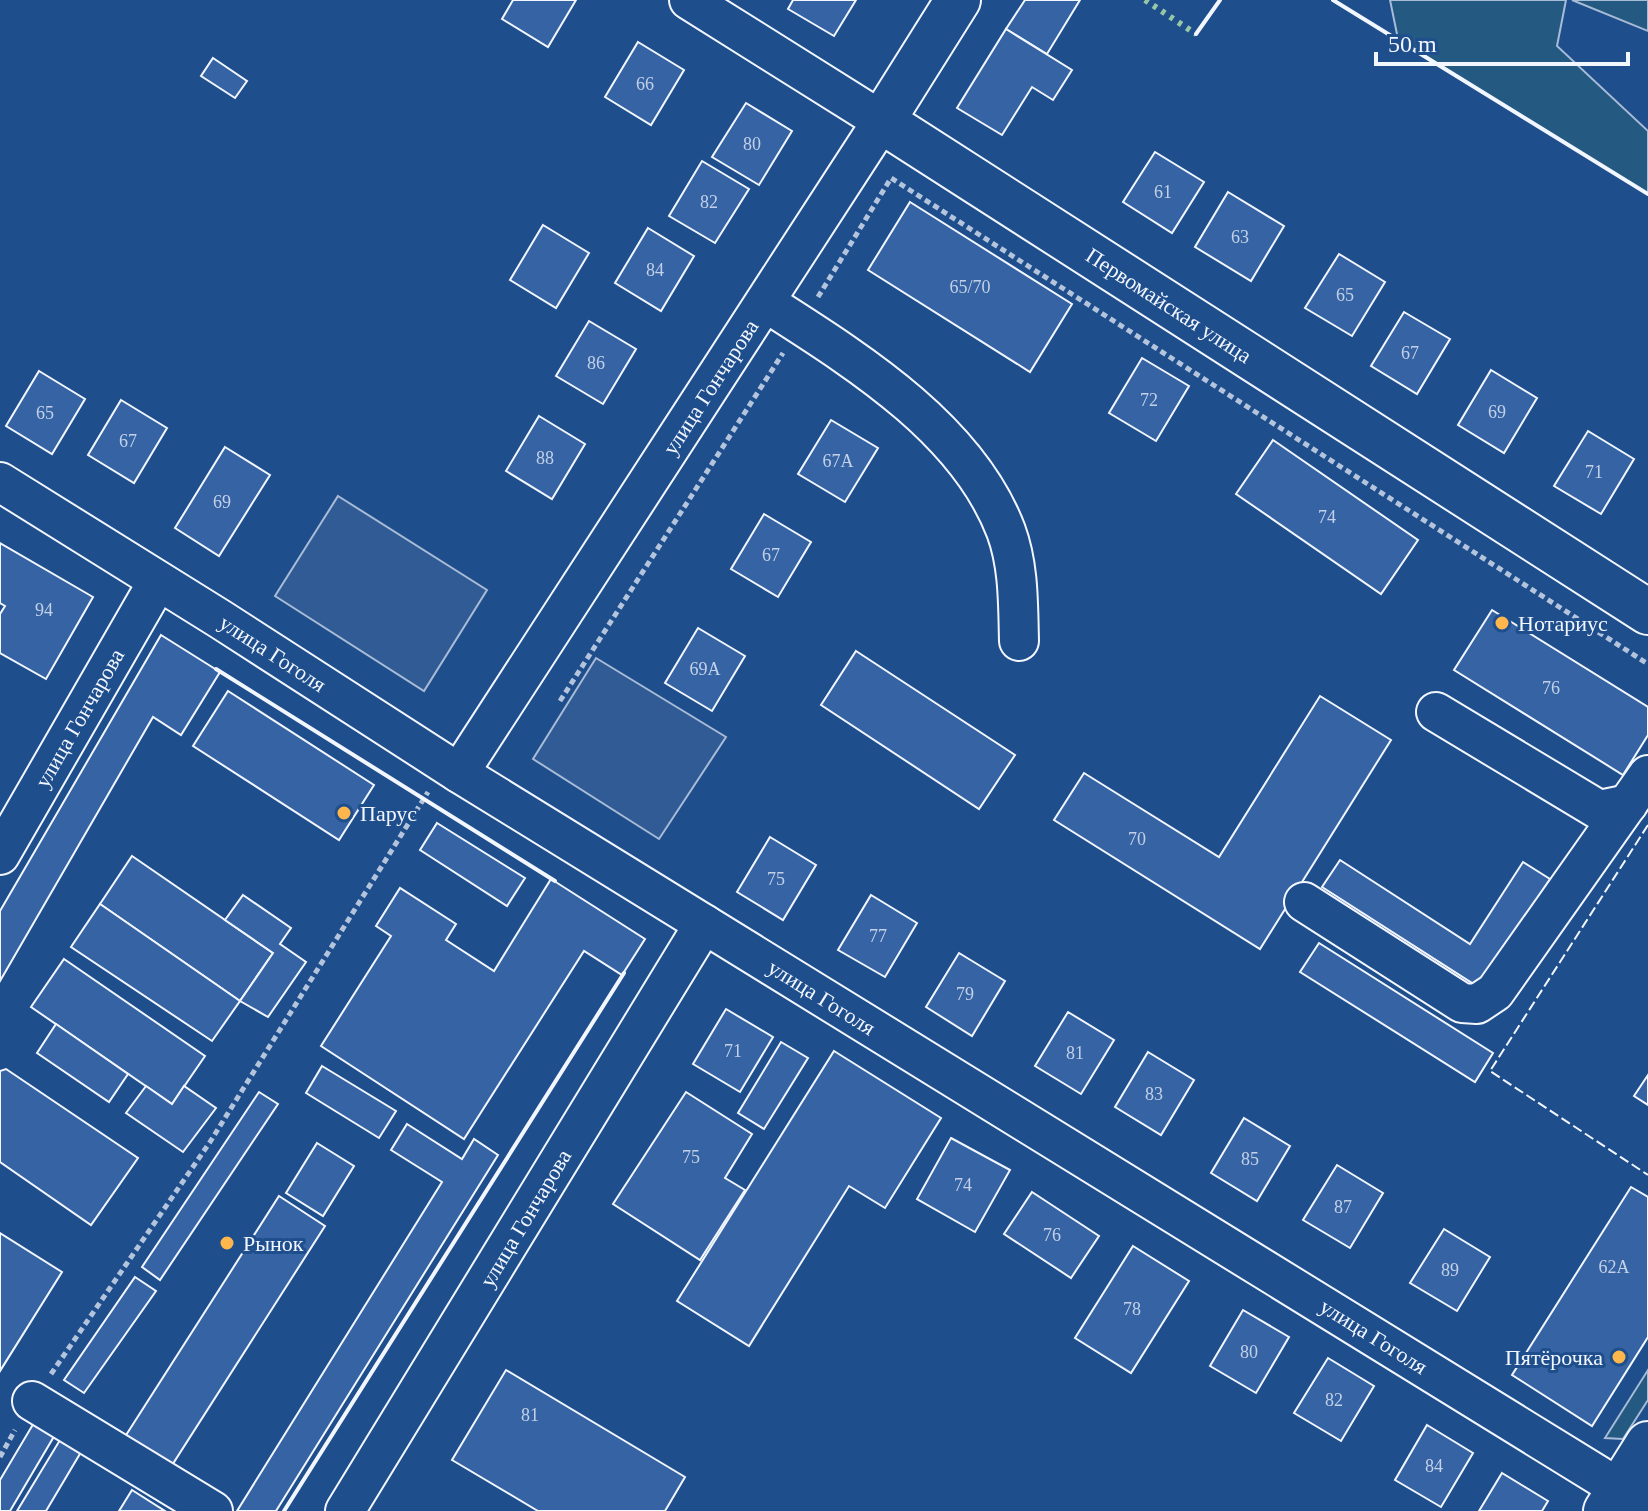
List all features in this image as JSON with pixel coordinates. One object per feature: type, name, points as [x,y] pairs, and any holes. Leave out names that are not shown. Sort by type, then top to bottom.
[{"type":"main road","name":"улица Гончарова","points":[[882,121],[958,0]]},
{"type":"main road","name":"Первомайская улица","points":[[882,121],[1648,612]]},
{"type":"main road","points":[[1625,1502],[1648,1444]]},
{"type":"street","name":"Первомайская улица","points":[[689,0],[882,121]]},
{"type":"street","name":"улица Гончарова","points":[[446,779],[765,302],[882,121]]},
{"type":"street","points":[[765,302],[877,377],[936,430],[981,480],[1007,533],[1018,589],[1019,641]]},
{"type":"street","name":"улица Гоголя","points":[[0,482],[158,581],[446,779],[704,924],[1625,1502]]},
{"type":"street","name":"улица Гончарова","points":[[0,855],[158,581]]},
{"type":"street","points":[[1436,712],[1599,810],[1638,790]]},
{"type":"street","points":[[1304,902],[1462,1003],[1477,1004],[1495,992],[1638,790]]},
{"type":"street","name":"улица Гончарова","points":[[345,1511],[704,924]]},
{"type":"street","points":[[32,1401],[213,1511]]},
{"type":"path","points":[[560,701],[801,325],[891,178],[1648,664]]},
{"type":"path","points":[[0,1457],[32,1401],[210,1142],[446,779]]},
{"type":"shaded area","points":[[1390,0],[1566,0],[1557,46],[1648,131],[1648,194],[1398,39]]},
{"type":"shaded area","points":[[1572,0],[1648,0],[1648,31]]},
{"type":"shaded area","points":[[338,496],[487,590],[424,691],[275,596]]},
{"type":"shaded area","points":[[596,658],[726,737],[659,839],[533,759]]},
{"type":"shaded area","points":[[1648,1370],[1648,1400],[1623,1439],[1605,1438]]},
{"type":"building","points":[[513,0],[576,0],[548,47],[502,19]]},
{"type":"building","points":[[793,0],[856,0],[834,36],[788,9]]},
{"type":"building","points":[[1025,0],[1080,0],[1047,54],[1006,29]]},
{"type":"building","points":[[1006,29],[1072,70],[1053,100],[1032,87],[1002,135],[957,108]]},
{"type":"building","points":[[638,42],[684,70],[651,125],[605,97]]},
{"type":"building","points":[[213,58],[247,81],[235,98],[201,76]]},
{"type":"building","points":[[746,103],[792,131],[759,185],[712,157]]},
{"type":"building","points":[[1155,152],[1204,182],[1172,233],[1123,202]]},
{"type":"building","points":[[702,161],[749,189],[715,243],[669,216]]},
{"type":"building","points":[[1228,192],[1284,226],[1251,281],[1195,247]]},
{"type":"building","points":[[910,202],[1072,304],[1030,372],[868,270]]},
{"type":"building","points":[[543,225],[589,253],[556,308],[510,280]]},
{"type":"building","points":[[648,228],[694,256],[661,311],[615,283]]},
{"type":"building","points":[[1339,254],[1385,282],[1352,336],[1305,308]]},
{"type":"building","points":[[1404,312],[1450,339],[1417,394],[1371,366]]},
{"type":"building","points":[[589,321],[636,349],[603,404],[556,376]]},
{"type":"building","points":[[1142,358],[1189,386],[1156,441],[1109,413]]},
{"type":"building","points":[[1491,370],[1537,398],[1504,453],[1458,425]]},
{"type":"building","points":[[39,371],[85,399],[52,454],[6,426]]},
{"type":"building","points":[[121,400],[167,428],[134,483],[88,455]]},
{"type":"building","points":[[539,416],[585,444],[552,499],[506,471]]},
{"type":"building","points":[[831,420],[878,448],[845,502],[798,474]]},
{"type":"building","points":[[1588,431],[1634,459],[1601,514],[1554,486]]},
{"type":"building","points":[[1273,440],[1418,540],[1381,594],[1236,494]]},
{"type":"building","points":[[225,447],[270,475],[219,556],[175,528]]},
{"type":"building","points":[[764,514],[811,542],[778,597],[731,569]]},
{"type":"building","points":[[0,543],[93,597],[46,679],[0,653],[0,614],[5,606],[0,603]]},
{"type":"building","points":[[1492,610],[1648,707],[1648,735],[1623,775],[1454,670]]},
{"type":"building","points":[[698,628],[745,656],[712,711],[665,683]]},
{"type":"building","points":[[161,635],[220,672],[181,735],[153,717],[0,981],[0,911]]},
{"type":"building","points":[[856,651],[1015,755],[979,809],[821,705]]},
{"type":"building","points":[[228,691],[374,785],[339,840],[193,746]]},
{"type":"building","points":[[1320,696],[1391,740],[1260,949],[1054,820],[1084,773],[1219,857]]},
{"type":"building","points":[[437,823],[525,878],[507,906],[420,850]]},
{"type":"building","points":[[770,837],[816,865],[783,920],[737,892]]},
{"type":"building","points":[[132,856],[273,953],[240,1001],[100,904]]},
{"type":"building","points":[[1340,860],[1470,944],[1523,862],[1550,879],[1480,988],[1322,887]]},
{"type":"building","points":[[551,879],[645,939],[622,975],[584,951],[464,1139],[321,1046],[391,936],[376,926],[400,888],[456,924],[446,940],[494,971]]},
{"type":"building","points":[[243,895],[291,928],[280,944],[306,962],[268,1017],[240,1001],[273,953],[225,920]]},
{"type":"building","points":[[871,895],[917,923],[885,977],[838,950]]},
{"type":"building","points":[[100,904],[240,1001],[212,1041],[71,947]]},
{"type":"building","points":[[1319,943],[1493,1053],[1475,1082],[1300,972]]},
{"type":"building","points":[[959,953],[1005,981],[972,1036],[926,1007]]},
{"type":"building","points":[[64,959],[205,1056],[172,1104],[31,1007]]},
{"type":"building","points":[[726,1009],[773,1037],[740,1092],[693,1064]]},
{"type":"building","points":[[1068,1012],[1114,1040],[1081,1094],[1035,1066]]},
{"type":"building","points":[[56,1024],[128,1074],[109,1102],[37,1053]]},
{"type":"building","points":[[781,1042],[808,1058],[764,1129],[738,1113]]},
{"type":"building","points":[[834,1051],[941,1118],[885,1208],[849,1186],[749,1346],[677,1301]]},
{"type":"building","points":[[1148,1052],[1194,1080],[1161,1135],[1115,1107]]},
{"type":"building","points":[[322,1066],[396,1111],[379,1138],[306,1093]]},
{"type":"building","points":[[6,1069],[138,1158],[91,1225],[0,1162],[0,1071]]},
{"type":"building","points":[[1648,1075],[1648,1105],[1634,1096]]},
{"type":"building","points":[[146,1086],[172,1104],[184,1086],[216,1108],[183,1152],[126,1113]]},
{"type":"building","points":[[259,1092],[278,1104],[160,1280],[142,1267]]},
{"type":"building","points":[[686,1092],[752,1134],[725,1178],[745,1190],[700,1260],[613,1204]]},
{"type":"building","points":[[1244,1118],[1290,1146],[1257,1201],[1211,1173]]},
{"type":"building","points":[[407,1124],[462,1159],[474,1139],[498,1155],[276,1511],[237,1511],[442,1182],[391,1150]]},
{"type":"building","points":[[951,1138],[1010,1170],[975,1232],[917,1199]]},
{"type":"building","points":[[317,1143],[354,1166],[323,1216],[286,1193]]},
{"type":"building","points":[[1337,1165],[1383,1193],[1350,1248],[1303,1220]]},
{"type":"building","points":[[1631,1187],[1648,1197],[1648,1337],[1592,1426],[1512,1375]]},
{"type":"building","points":[[1032,1192],[1099,1236],[1071,1278],[1004,1234]]},
{"type":"building","points":[[279,1196],[325,1226],[167,1473],[121,1443]]},
{"type":"building","points":[[1444,1229],[1490,1257],[1457,1311],[1410,1283]]},
{"type":"building","points":[[0,1233],[62,1272],[0,1371]]},
{"type":"building","points":[[1133,1246],[1189,1281],[1131,1373],[1075,1338]]},
{"type":"building","points":[[135,1277],[156,1291],[84,1393],[64,1380]]},
{"type":"building","points":[[1243,1310],[1289,1337],[1256,1393],[1210,1366]]},
{"type":"building","points":[[1328,1358],[1374,1386],[1341,1441],[1294,1413]]},
{"type":"building","points":[[506,1370],[685,1477],[665,1511],[538,1511],[452,1460]]},
{"type":"building","points":[[35,1421],[56,1433],[10,1511],[0,1511],[0,1480]]},
{"type":"building","points":[[1427,1425],[1473,1453],[1441,1507],[1395,1480]]},
{"type":"building","points":[[63,1435],[84,1447],[46,1511],[17,1511]]},
{"type":"building","points":[[1502,1473],[1548,1501],[1542,1511],[1479,1511]]},
{"type":"building","points":[[132,1490],[165,1511],[119,1511]]},
{"type":"hedge","points":[[1145,0],[1196,34]]},
{"type":"fence","points":[[1648,825],[1490,1071],[1648,1175]]},
{"type":"wall","points":[[1196,34],[1220,0]]},
{"type":"wall","points":[[1333,0],[1648,194]]},
{"type":"wall","points":[[216,669],[555,881]]},
{"type":"wall","points":[[284,1511],[624,973]]},
{"type":"place","name":"Нотариус","points":[[1502,623]]},
{"type":"place","name":"Парус","points":[[344,813]]},
{"type":"place","name":"Рынок","points":[[227,1243]]},
{"type":"place","name":"Пятёрочка","points":[[1619,1357]]}]
